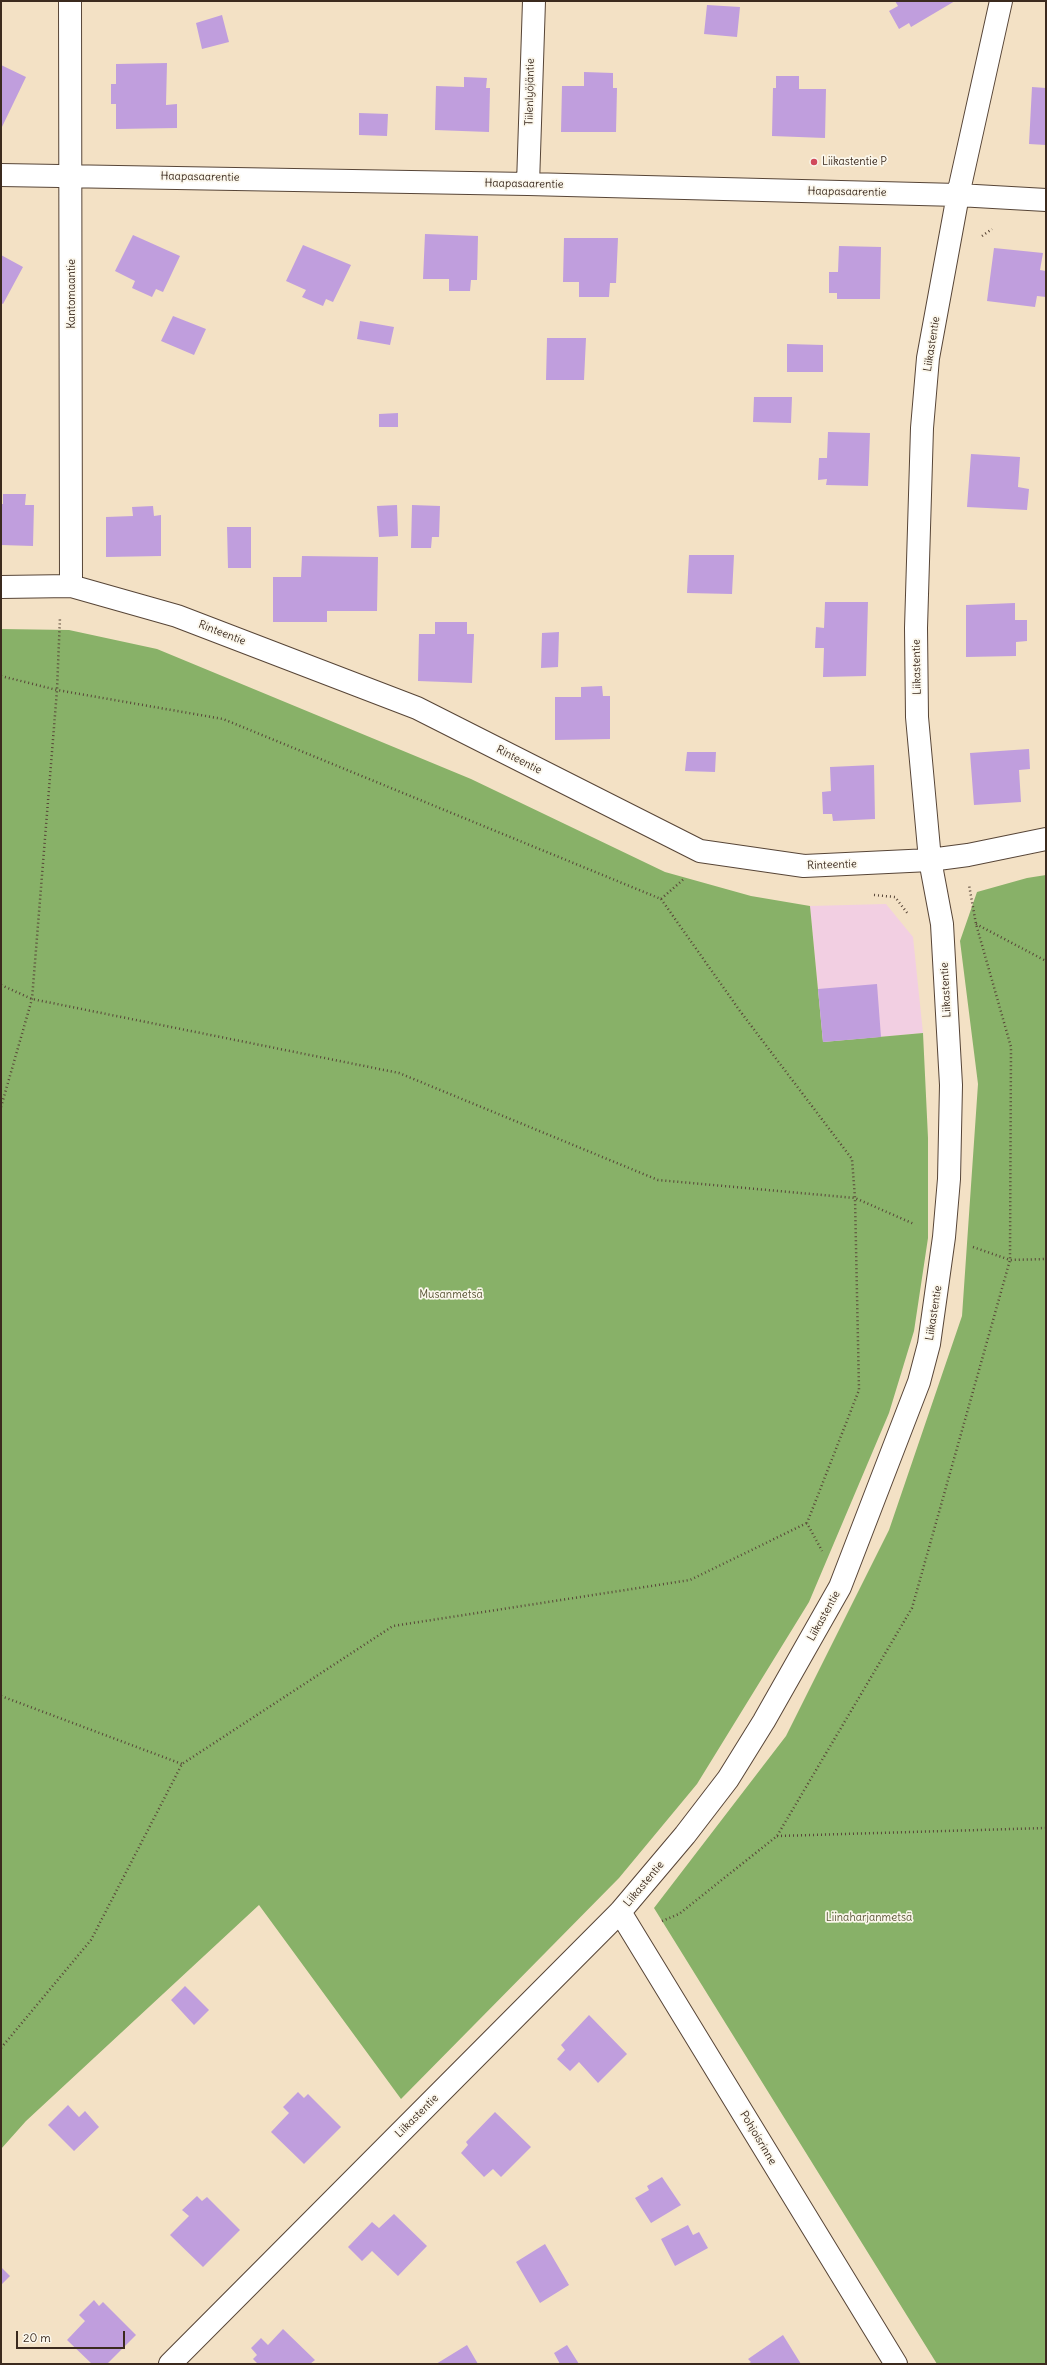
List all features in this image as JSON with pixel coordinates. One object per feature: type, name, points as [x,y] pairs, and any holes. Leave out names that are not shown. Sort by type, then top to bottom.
[{"type":"street","name":"Kantomaantie","points":[[70,1],[72,174],[71,586]]},
{"type":"street","name":"Tiilenlyöjäntie","points":[[528,184],[534,1]]},
{"type":"street","name":"Liikastentie","points":[[183,2359],[620,1912],[685,1835],[728,1779],[764,1721],[840,1587],[919,1382],[929,1344],[944,1237],[949,1179],[951,1085],[942,924],[930,860],[917,717],[916,628],[922,428],[928,358],[958,195],[1001,1]]},
{"type":"street","name":"Haapasaarentie","points":[[1,174],[72,174],[528,184],[958,195],[1046,200]]},
{"type":"street","name":"Rinteentie","points":[[1,587],[71,586],[177,616],[417,708],[700,851],[804,866],[930,860],[968,855],[1046,839]]},
{"type":"street","name":"Pohjoisrinne","points":[[620,1912],[896,2364]]},
{"type":"path","points":[[976,241],[1003,221],[1010,197]]},
{"type":"path","points":[[1,1107],[32,999],[57,690],[60,615],[71,586]]},
{"type":"path","points":[[1,676],[57,690],[223,719],[661,899],[740,1011],[852,1159],[859,1390],[807,1523],[690,1580],[393,1626],[182,1764],[91,1940],[1,2048]]},
{"type":"path","points":[[634,1935],[678,1914],[777,1836],[912,1608],[1010,1260],[1011,1047],[976,924],[968,883],[968,855]]},
{"type":"path","points":[[661,899],[689,875]]},
{"type":"path","points":[[976,924],[1046,961]]},
{"type":"path","points":[[1,985],[32,999],[399,1073],[658,1180],[854,1198],[944,1237],[1010,1260],[1046,1259]]},
{"type":"path","points":[[807,1523],[840,1587]]},
{"type":"path","points":[[1,1696],[182,1764]]},
{"type":"path","points":[[777,1836],[1046,1828]]},
{"type":"shaded area","points":[[886,904],[913,937],[923,1033],[823,1042],[810,906]]},
{"type":"green space","name":"Musanmetsä","points":[[1,629],[69,630],[157,649],[471,779],[665,872],[751,896],[810,906],[823,1042],[923,1033],[928,1138],[928,1238],[914,1331],[889,1413],[809,1602],[697,1784],[619,1878],[401,2099],[259,1905],[26,2121],[1,2149]]},
{"type":"green space","name":"Liinaharjanmetsä","points":[[1046,875],[1046,2364],[937,2364],[654,1908],[786,1736],[889,1530],[962,1316],[978,1084],[960,941],[977,892],[1027,878]]},
{"type":"building","points":[[895,1],[955,1],[911,27],[909,23],[899,29],[889,11],[898,6]]},
{"type":"building","points":[[707,5],[740,7],[737,37],[704,34]]},
{"type":"building","points":[[222,15],[229,42],[202,49],[196,23]]},
{"type":"building","points":[[167,63],[166,105],[177,104],[177,128],[116,129],[116,104],[111,104],[111,84],[116,84],[116,64]]},
{"type":"building","points":[[1,65],[26,77],[1,129]]},
{"type":"building","points":[[584,72],[613,73],[613,88],[617,88],[616,132],[561,132],[562,86],[584,86]]},
{"type":"building","points":[[776,76],[799,76],[799,89],[826,89],[825,138],[772,136],[773,88],[776,88]]},
{"type":"building","points":[[464,77],[487,78],[486,88],[490,88],[489,132],[435,130],[436,86],[464,87]]},
{"type":"building","points":[[1032,87],[1046,88],[1046,145],[1029,144]]},
{"type":"building","points":[[359,113],[388,114],[387,136],[359,135]]},
{"type":"building","points":[[425,234],[478,236],[477,280],[471,280],[470,291],[449,291],[449,279],[423,279]]},
{"type":"building","points":[[133,235],[180,256],[163,292],[156,289],[152,297],[132,288],[135,281],[115,271]]},
{"type":"building","points":[[564,238],[618,238],[616,283],[610,283],[609,297],[579,297],[579,282],[563,282]]},
{"type":"building","points":[[303,245],[351,265],[333,302],[326,299],[323,306],[302,297],[306,290],[286,281]]},
{"type":"building","points":[[839,246],[881,247],[880,299],[837,299],[837,293],[829,293],[829,272],[838,272]]},
{"type":"building","points":[[994,248],[1043,253],[1040,270],[1046,271],[1046,297],[1037,296],[1035,307],[987,301]]},
{"type":"building","points":[[1,255],[23,267],[3,304],[1,303]]},
{"type":"building","points":[[173,316],[206,329],[194,355],[161,341]]},
{"type":"building","points":[[360,321],[394,327],[390,345],[357,339]]},
{"type":"building","points":[[547,338],[586,338],[584,380],[546,380]]},
{"type":"building","points":[[787,344],[823,345],[823,372],[787,372]]},
{"type":"building","points":[[754,397],[792,397],[791,423],[753,422]]},
{"type":"building","points":[[398,413],[398,427],[379,427],[379,414]]},
{"type":"building","points":[[828,432],[870,433],[868,486],[826,485],[827,479],[818,480],[819,458],[827,458]]},
{"type":"building","points":[[971,454],[1020,457],[1018,487],[1029,489],[1027,510],[967,507]]},
{"type":"building","points":[[3,494],[26,494],[25,505],[34,505],[33,546],[1,545],[1,504],[3,504]]},
{"type":"building","points":[[397,505],[398,536],[379,537],[377,506]]},
{"type":"building","points":[[412,505],[440,506],[439,537],[432,537],[431,548],[411,548]]},
{"type":"building","points":[[153,506],[154,516],[161,515],[161,556],[106,557],[106,517],[133,516],[132,507]]},
{"type":"building","points":[[227,527],[251,527],[251,568],[228,568]]},
{"type":"building","points":[[689,555],[734,555],[732,594],[687,593]]},
{"type":"building","points":[[302,556],[378,557],[377,611],[327,611],[327,622],[273,622],[273,577],[301,577]]},
{"type":"building","points":[[825,602],[868,602],[866,676],[823,677],[824,648],[815,648],[816,627],[824,628]]},
{"type":"building","points":[[1015,603],[1015,620],[1027,620],[1027,641],[1016,642],[1016,656],[966,657],[966,605]]},
{"type":"building","points":[[435,622],[467,622],[467,634],[474,634],[472,683],[418,681],[419,634],[435,634]]},
{"type":"building","points":[[559,632],[558,667],[541,668],[542,633]]},
{"type":"building","points":[[602,686],[603,696],[610,696],[610,739],[555,740],[555,697],[581,697],[581,687]]},
{"type":"building","points":[[1029,749],[1030,769],[1019,770],[1021,802],[974,805],[970,753]]},
{"type":"building","points":[[687,752],[716,752],[715,772],[685,771]]},
{"type":"building","points":[[874,765],[875,819],[833,821],[832,814],[823,814],[822,792],[831,791],[830,767]]},
{"type":"building","points":[[877,984],[881,1037],[823,1042],[818,989]]},
{"type":"building","points":[[185,1986],[209,2010],[194,2025],[171,2000]]},
{"type":"building","points":[[589,2015],[627,2054],[598,2083],[579,2062],[570,2071],[557,2059],[565,2050],[561,2045]]},
{"type":"building","points":[[298,2092],[304,2098],[308,2094],[341,2127],[304,2164],[271,2132],[289,2113],[283,2107]]},
{"type":"building","points":[[68,2105],[79,2117],[85,2111],[99,2127],[74,2151],[48,2125]]},
{"type":"building","points":[[495,2112],[531,2147],[501,2177],[493,2169],[484,2177],[461,2153],[468,2145],[466,2142]]},
{"type":"building","points":[[662,2177],[681,2205],[651,2223],[635,2198],[649,2190],[647,2186]]},
{"type":"building","points":[[197,2196],[202,2201],[207,2197],[240,2230],[203,2267],[170,2235],[189,2216],[182,2210]]},
{"type":"building","points":[[394,2214],[427,2246],[398,2276],[372,2251],[362,2261],[348,2247],[372,2222],[379,2228]]},
{"type":"building","points":[[688,2225],[693,2235],[699,2232],[708,2248],[675,2266],[661,2239]]},
{"type":"building","points":[[545,2244],[569,2285],[540,2303],[516,2262]]},
{"type":"building","points":[[1,2267],[10,2276],[1,2285]]},
{"type":"building","points":[[94,2300],[99,2306],[103,2302],[136,2335],[107,2364],[92,2364],[67,2340],[85,2321],[79,2315]]},
{"type":"building","points":[[283,2329],[315,2360],[310,2364],[258,2364],[253,2359],[257,2355],[251,2348],[261,2338],[268,2345]]},
{"type":"building","points":[[783,2335],[801,2364],[748,2364],[751,2362],[748,2359]]},
{"type":"building","points":[[467,2345],[478,2364],[436,2364]]},
{"type":"building","points":[[567,2345],[579,2364],[560,2364],[554,2353]]},
{"type":"place","name":"Liikastentie P","points":[[814,162]]}]
